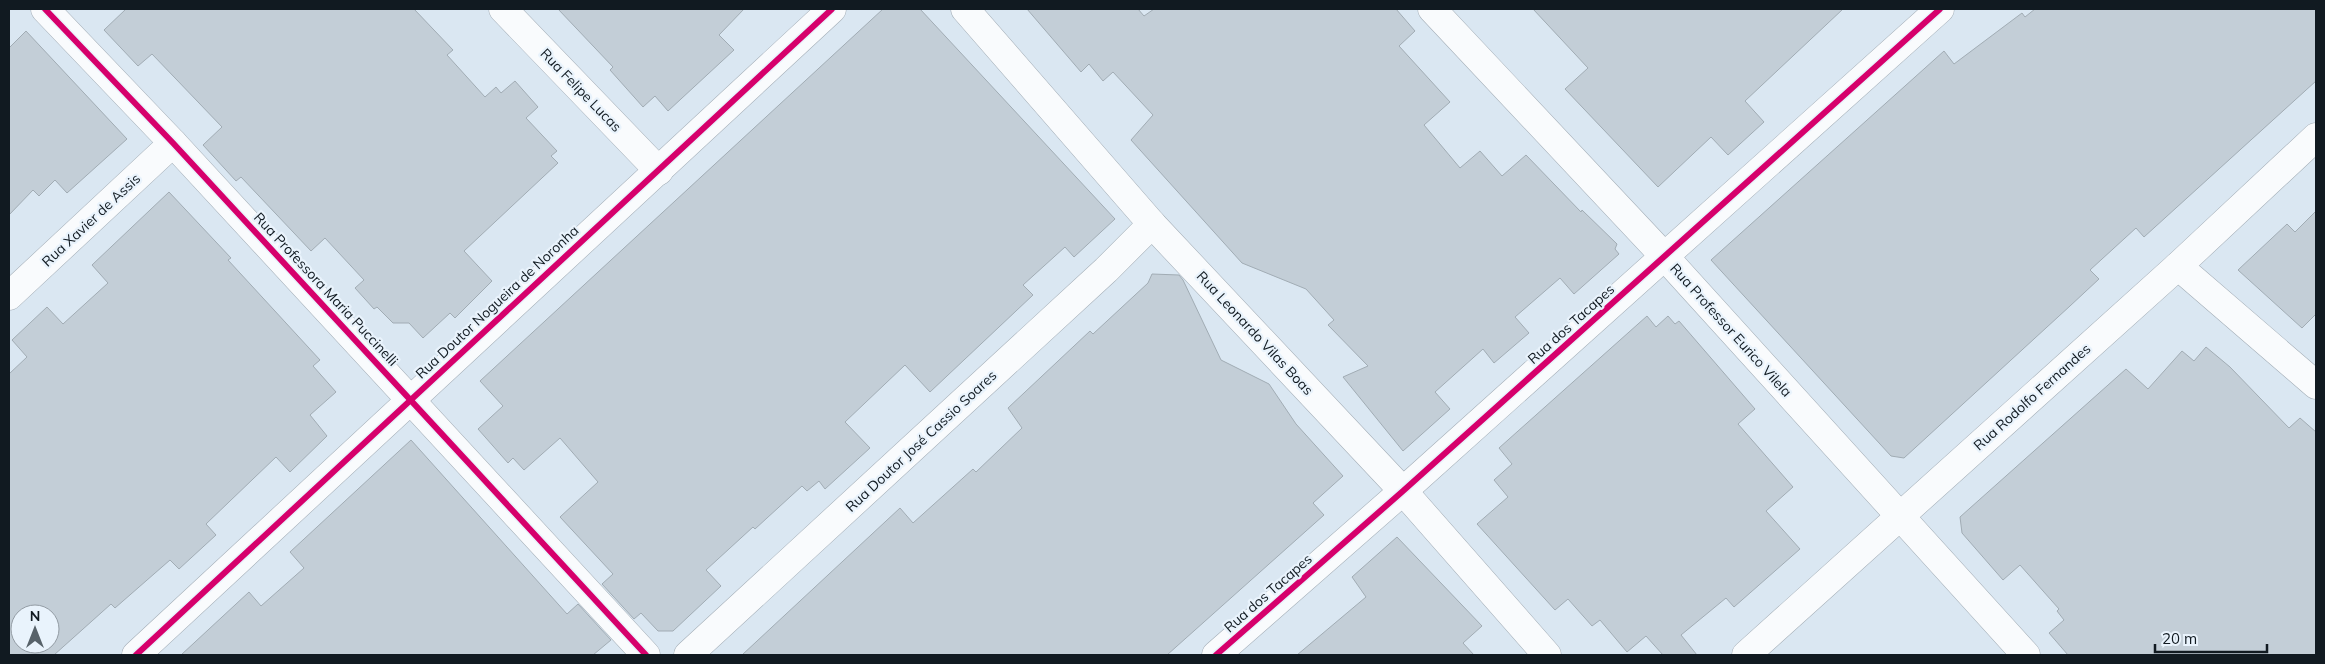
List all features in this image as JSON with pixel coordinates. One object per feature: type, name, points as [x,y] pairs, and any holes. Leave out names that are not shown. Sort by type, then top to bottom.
[{"type":"street","name":"Rua Professora Maria Puccinelli","points":[[45,9],[173,144],[646,655]]},
{"type":"street","name":"Rua Felipe Lucas","points":[[503,9],[659,171]]},
{"type":"street","name":"Rua Doutor Nogueira de Noronha","points":[[136,655],[832,9]]},
{"type":"street","name":"Rua Leonardo Vilas Boas","points":[[965,9],[1152,224],[1404,491],[1547,655]]},
{"type":"street","name":"Rua Professor Eurico Vilela","points":[[1432,9],[1665,257],[2026,655]]},
{"type":"street","name":"Rua dos Tacapes","points":[[1216,655],[1404,491],[1940,9]]},
{"type":"street","name":"Rua Rodolfo Fernandes","points":[[1746,655],[1900,514],[2178,266],[2316,137]]},
{"type":"street","name":"Rua Xavier de Assis","points":[[9,296],[173,144]]},
{"type":"street","name":"Rua Doutor José Cassio Soares","points":[[688,655],[1099,277],[1152,224]]},
{"type":"street","points":[[2178,266],[2316,386]]},
{"type":"building","points":[[126,9],[414,9],[453,50],[447,55],[485,97],[496,87],[501,93],[515,81],[538,107],[526,118],[557,151],[551,156],[558,163],[464,251],[492,281],[455,318],[450,313],[423,338],[409,323],[393,323],[377,307],[374,309],[355,288],[364,280],[325,238],[311,251],[241,177],[236,181],[203,145],[222,127],[152,54],[138,66],[104,30]]},
{"type":"building","points":[[558,9],[744,9],[719,35],[734,50],[668,111],[655,96],[643,107],[610,70],[613,67]]},
{"type":"building","points":[[883,9],[920,9],[1115,219],[1074,257],[1065,247],[1023,285],[1033,295],[930,392],[905,365],[845,422],[870,448],[825,489],[819,481],[807,491],[802,486],[755,529],[753,527],[706,570],[721,586],[673,631],[658,631],[641,613],[634,619],[602,584],[613,574],[560,517],[598,482],[560,438],[524,470],[513,458],[508,463],[478,429],[503,406],[480,381]]},
{"type":"building","points":[[1027,9],[1138,9],[1144,16],[1154,9],[1396,9],[1415,31],[1399,46],[1450,102],[1424,125],[1460,168],[1480,151],[1502,176],[1526,155],[1581,212],[1582,210],[1617,244],[1615,249],[1619,254],[1574,294],[1560,278],[1515,317],[1529,333],[1494,363],[1483,349],[1435,392],[1450,409],[1403,451],[1343,377],[1368,366],[1328,325],[1334,320],[1306,289],[1242,263],[1131,140],[1153,115],[1113,72],[1103,81],[1089,64],[1081,72]]},
{"type":"building","points":[[1533,9],[1843,9],[1745,101],[1764,122],[1728,155],[1711,137],[1658,187],[1565,89],[1588,68]]},
{"type":"building","points":[[2035,9],[2316,9],[2316,81],[2144,237],[2136,228],[2090,270],[2099,279],[1904,458],[1891,456],[1711,260],[1944,51],[1954,64],[2022,13],[2025,17]]},
{"type":"building","points":[[26,31],[127,139],[67,193],[55,180],[39,196],[33,190],[9,215],[9,48]]},
{"type":"building","points":[[169,192],[231,258],[228,260],[320,360],[313,366],[336,392],[310,415],[327,436],[290,472],[276,457],[206,524],[216,535],[179,569],[170,560],[115,608],[111,604],[60,650],[60,604],[10,604],[10,654],[55,654],[9,655],[9,374],[27,357],[12,340],[47,307],[63,324],[108,283],[92,265]]},
{"type":"building","points":[[2316,211],[2316,314],[2302,328],[2238,270],[2287,224],[2295,232]]},
{"type":"building","points":[[1152,274],[1179,275],[1221,360],[1269,384],[1296,424],[1343,476],[1313,503],[1324,515],[1167,655],[742,655],[900,508],[913,523],[973,469],[976,472],[1022,428],[1008,408],[1090,331],[1093,334],[1148,283]]},
{"type":"building","points":[[1647,316],[1656,327],[1668,316],[1675,324],[1679,321],[1755,409],[1738,424],[1793,487],[1766,511],[1800,549],[1734,607],[1726,598],[1681,635],[1697,655],[1663,655],[1646,636],[1627,652],[1600,620],[1592,626],[1568,599],[1555,610],[1477,524],[1508,497],[1494,480],[1512,464],[1499,448]]},
{"type":"building","points":[[2206,347],[2230,367],[2289,428],[2300,418],[2316,432],[2316,655],[2068,655],[2049,633],[2064,620],[2057,611],[2059,609],[2020,565],[2003,580],[1962,533],[1960,517],[2126,369],[2148,389],[2182,351],[2194,361]]},
{"type":"building","points":[[411,440],[567,614],[578,604],[611,640],[593,655],[181,655],[249,592],[261,606],[304,568],[290,552]]},
{"type":"building","points":[[1397,537],[1482,626],[1463,643],[1474,655],[1297,655],[1366,597],[1352,577]]},
{"type":"cycle path","points":[[45,9],[173,143],[646,655]]},
{"type":"cycle path","points":[[136,655],[832,9]]},
{"type":"cycle path","points":[[1216,655],[1403,491],[1940,9]]}]
